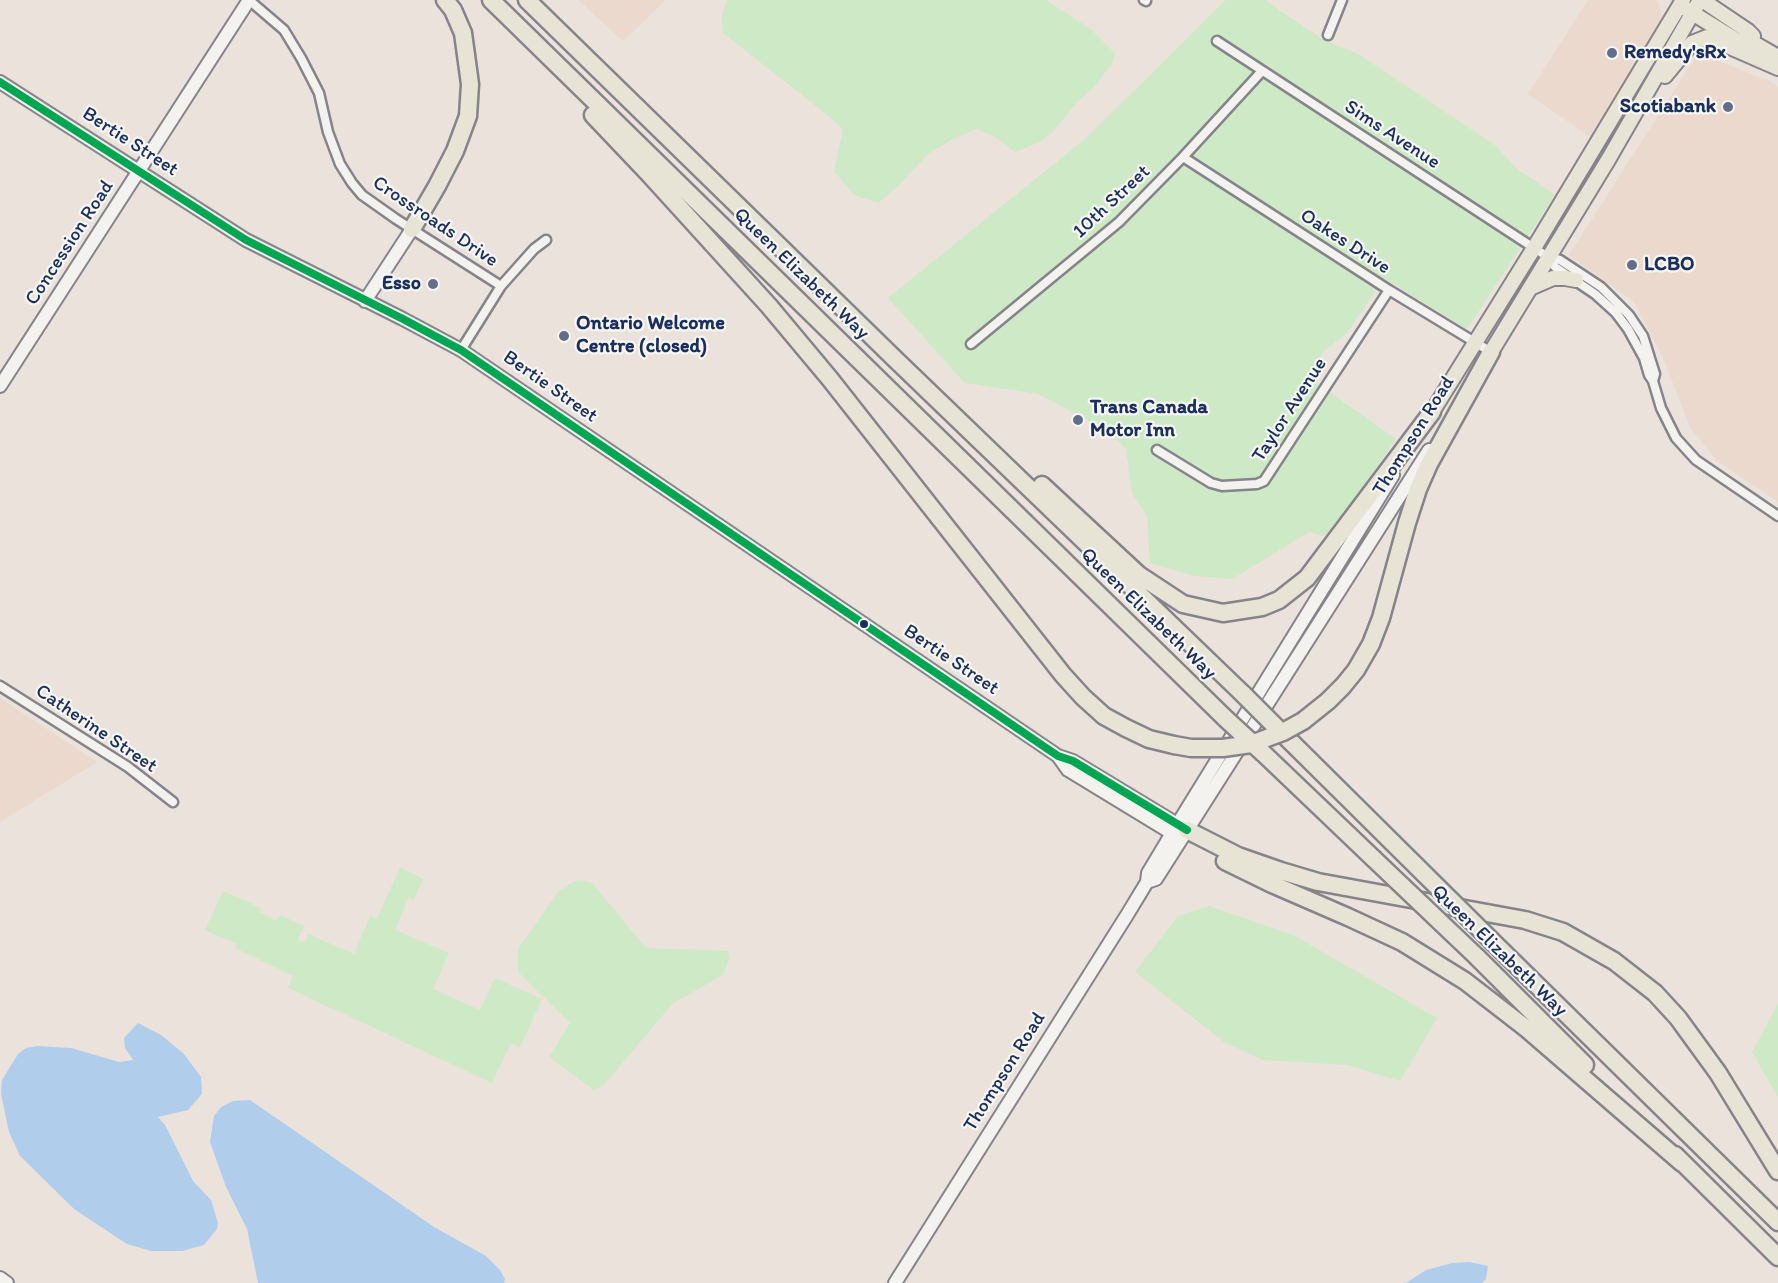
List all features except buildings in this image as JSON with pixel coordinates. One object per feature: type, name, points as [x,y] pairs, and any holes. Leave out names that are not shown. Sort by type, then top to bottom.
[{"type":"highway","points":[[412,229],[451,160],[468,116],[470,84],[463,33],[453,10],[445,0]]},
{"type":"highway","name":"Queen Elizabeth Way","points":[[527,0],[1243,694],[1778,1222]]},
{"type":"highway","points":[[496,5],[584,105],[651,175],[769,306],[830,379],[1083,698],[1104,716],[1149,739],[1191,748],[1222,748],[1251,744],[1283,732],[1303,721],[1343,686],[1356,670],[1371,644],[1381,618],[1407,523],[1429,464],[1491,352]]},
{"type":"highway","name":"Queen Elizabeth Way","points":[[496,5],[1226,719],[1477,957],[1778,1257]]},
{"type":"highway","points":[[895,359],[958,409],[1139,575],[1183,604],[1223,613],[1262,607],[1279,600],[1307,578],[1432,412]]},
{"type":"highway","points":[[1180,832],[1272,884],[1402,942],[1465,981],[1527,1029],[1682,1163]]},
{"type":"highway","points":[[1180,832],[1281,872],[1318,882],[1525,920],[1563,932],[1614,961],[1655,993],[1678,1018],[1718,1073],[1778,1171]]},
{"type":"main road","name":"Thompson Road","points":[[1491,352],[1608,160],[1701,0]]},
{"type":"main road","points":[[1701,0],[1748,31],[1752,36],[1752,42]]},
{"type":"main road","name":"Thompson Road","points":[[1432,412],[1534,248],[1678,2]]},
{"type":"main road","points":[[1678,2],[1741,43],[1752,42],[1778,57]]},
{"type":"main road","points":[[1608,160],[1674,63],[1692,43],[1707,37],[1778,68]]},
{"type":"main road","points":[[1530,288],[1553,278],[1576,280]]},
{"type":"street","name":"Concession Road","points":[[0,386],[249,0]]},
{"type":"street","name":"Crossroads Drive","points":[[249,0],[284,30],[301,58],[319,93],[328,132],[340,164],[362,195],[378,208],[501,286]]},
{"type":"street","points":[[1328,35],[1342,0]]},
{"type":"street","name":"Sims Avenue","points":[[1217,41],[1548,257],[1560,260],[1601,287],[1629,315],[1643,336],[1655,374],[1653,381]]},
{"type":"street","name":"10th Street","points":[[971,344],[1119,222],[1262,71]]},
{"type":"street","name":"Bertie Street","points":[[0,82],[246,240],[461,350],[1058,756],[1068,770],[1180,832]]},
{"type":"street","name":"Oakes Drive","points":[[1183,157],[1389,290],[1491,352]]},
{"type":"street","points":[[365,301],[412,229]]},
{"type":"street","points":[[461,350],[501,286],[534,249],[546,240]]},
{"type":"street","name":"Sims Avenue","points":[[1548,257],[1555,267],[1595,294],[1616,313],[1628,329],[1644,358],[1660,408],[1676,438],[1696,460],[1778,516]]},
{"type":"street","name":"Taylor Avenue","points":[[1157,450],[1211,483],[1222,486],[1264,482],[1389,290]]},
{"type":"street","name":"Thompson Road","points":[[1180,832],[1491,352]]},
{"type":"street","name":"Thompson Road","points":[[895,1283],[1147,882],[1156,879],[1180,832],[1432,412]]},
{"type":"street","name":"Catherine Street","points":[[0,686],[128,767],[173,802]]},
{"type":"street","points":[[0,1278],[7,1283]]},
{"type":"shaded area","points":[[578,0],[666,0],[623,41]]},
{"type":"shaded area","points":[[1588,0],[1655,0],[1658,2],[1664,22],[1590,137],[1528,94]]},
{"type":"shaded area","points":[[1698,53],[1767,80],[1778,87],[1778,502],[1717,461],[1690,427],[1664,360],[1634,302],[1569,255]]},
{"type":"shaded area","points":[[0,698],[97,762],[0,822]]},
{"type":"green space","points":[[727,0],[1046,0],[1092,30],[1115,53],[1113,62],[1095,86],[1076,103],[1052,133],[1040,142],[1015,152],[994,136],[976,129],[951,140],[926,156],[898,186],[878,203],[854,195],[834,171],[843,129],[723,33],[722,16]]},
{"type":"green space","points":[[1226,0],[1265,0],[1320,38],[1358,54],[1496,146],[1517,169],[1555,195],[1467,329],[1384,278],[1347,333],[1324,351],[1308,377],[1396,439],[1336,526],[1324,536],[1309,532],[1232,579],[1195,576],[1150,563],[1147,516],[1132,493],[1126,449],[1108,431],[1039,394],[965,383],[888,298],[1085,139]]},
{"type":"green space","points":[[400,867],[423,879],[414,900],[409,897],[395,930],[449,953],[433,989],[480,1010],[495,978],[542,999],[520,1047],[511,1043],[492,1083],[288,988],[293,976],[235,948],[237,944],[205,930],[223,891],[261,908],[259,912],[277,921],[280,915],[304,926],[298,940],[305,943],[308,934],[354,954],[370,916],[377,919]]},
{"type":"green space","points":[[578,880],[592,883],[646,948],[728,951],[730,958],[723,975],[673,1003],[604,1085],[594,1090],[549,1057],[570,1023],[518,972],[518,949],[559,891]]},
{"type":"green space","points":[[1209,906],[1293,935],[1437,1018],[1400,1081],[1348,1065],[1262,1060],[1224,1042],[1135,972],[1178,916]]},
{"type":"green space","points":[[1778,1004],[1778,1097],[1752,1052]]},
{"type":"water","points":[[138,1023],[161,1035],[184,1054],[201,1077],[202,1094],[188,1110],[158,1117],[165,1125],[193,1181],[211,1200],[218,1223],[217,1229],[204,1245],[182,1251],[151,1251],[127,1244],[74,1209],[20,1156],[9,1132],[1,1094],[2,1080],[18,1054],[26,1048],[37,1046],[71,1048],[119,1062],[133,1060],[125,1048],[124,1038]]},
{"type":"water","points":[[250,1100],[434,1227],[486,1256],[500,1270],[505,1279],[504,1283],[258,1283],[247,1229],[226,1187],[210,1142],[214,1116],[221,1107],[233,1101]]},
{"type":"water","points":[[1469,1262],[1488,1266],[1486,1279],[1482,1283],[1406,1283],[1426,1270],[1452,1263]]},
{"type":"transit line","points":[[0,82],[246,240],[461,350],[1058,756],[1073,761],[1187,830]]},
{"type":"place","name":"Remedy'sRx","points":[[1612,53]]},
{"type":"place","name":"Scotiabank","points":[[1728,107]]},
{"type":"place","name":"LCBO","points":[[1632,265]]},
{"type":"place","name":"Esso","points":[[433,284]]},
{"type":"place","name":"Ontario Welcome Centre (closed)","points":[[564,336]]},
{"type":"place","name":"Trans Canada Motor Inn","points":[[1078,420]]}]
